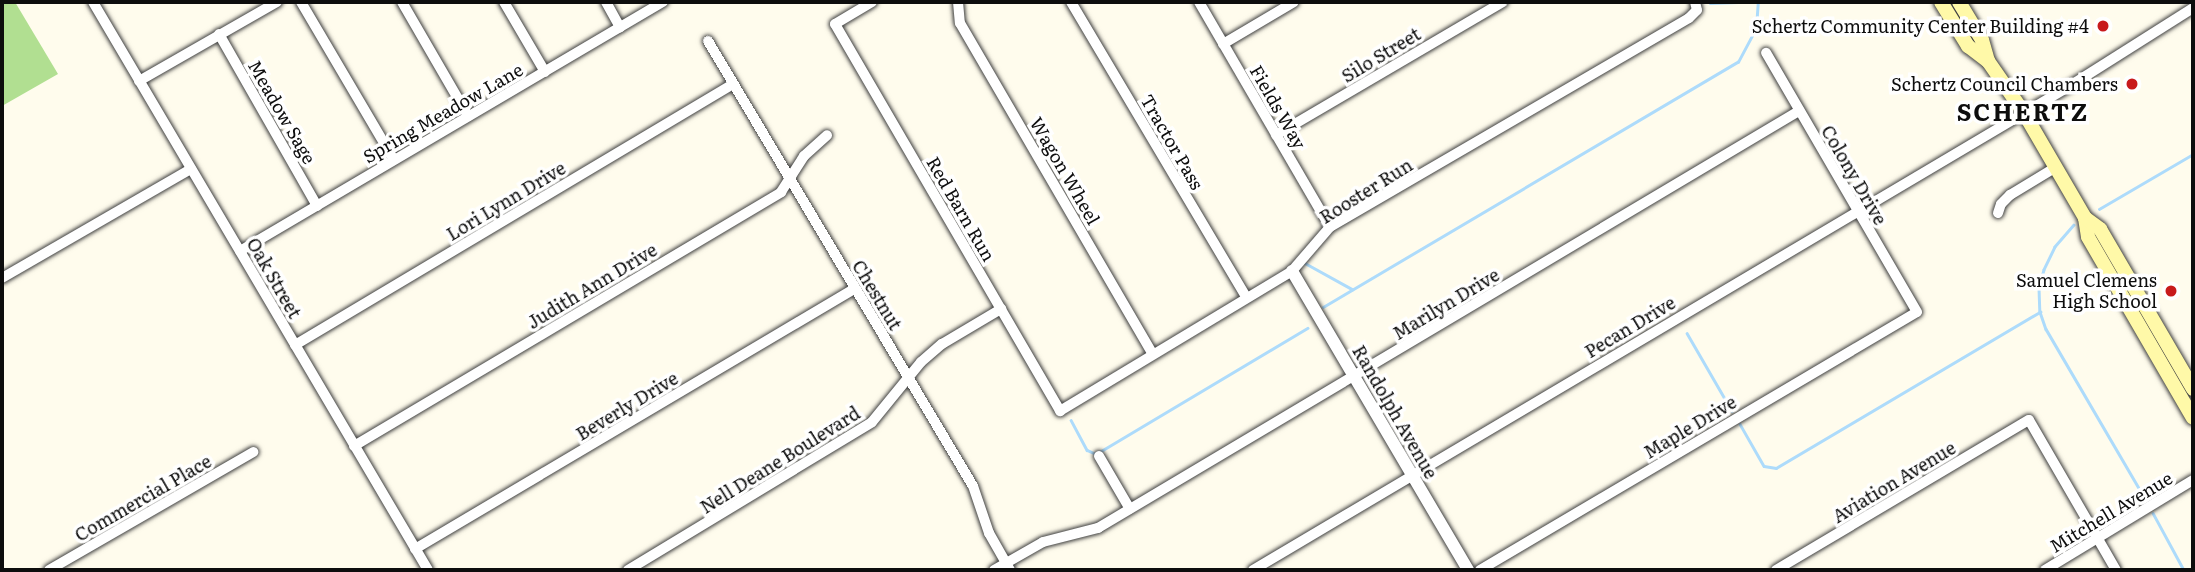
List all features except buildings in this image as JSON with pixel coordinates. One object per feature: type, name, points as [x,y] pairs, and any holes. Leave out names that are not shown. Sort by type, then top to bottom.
[{"type":"main road","points":[[1941,2],[1968,46],[1988,61],[2024,113],[2127,290],[2193,418]]},
{"type":"main road","points":[[1959,2],[1982,40],[1988,61]]},
{"type":"main road","points":[[1953,22],[1967,15]]},
{"type":"main road","points":[[2127,290],[2193,389]]},
{"type":"street","name":"Oak Street","points":[[93,2],[428,570]]},
{"type":"street","points":[[139,81],[277,2]]},
{"type":"street","points":[[300,2],[394,160]]},
{"type":"street","points":[[402,2],[468,116]]},
{"type":"street","points":[[504,2],[545,72]]},
{"type":"street","points":[[606,2],[620,27]]},
{"type":"street","name":"Spring Meadow Lane","points":[[240,251],[663,2]]},
{"type":"street","name":"Red Barn Run","points":[[872,2],[835,24],[1060,411]]},
{"type":"street","name":"Wagon Wheel","points":[[958,2],[960,23],[1153,354]]},
{"type":"street","name":"Fields Way","points":[[1199,2],[1331,228]]},
{"type":"street","points":[[1223,44],[1294,2]]},
{"type":"street","name":"Silo Street","points":[[1276,135],[1503,2]]},
{"type":"street","name":"Tractor Pass","points":[[1076,3],[1162,159],[1247,298]]},
{"type":"street","name":"Rooster Run","points":[[1060,411],[1292,271],[1331,228],[1689,19],[1696,6]]},
{"type":"street","name":"Pecan Drive","points":[[1253,570],[2024,113],[2193,8]]},
{"type":"street","name":"Meadow Sage","points":[[219,34],[317,205]]},
{"type":"street","name":"Chestnut","points":[[708,41],[973,486],[989,533],[1008,567]]},
{"type":"street","name":"Colony Drive","points":[[1766,53],[1917,312]]},
{"type":"street","name":"Lori Lynn Drive","points":[[295,345],[733,84]]},
{"type":"street","name":"Marilyn Drive","points":[[994,570],[1008,567],[1043,542],[1098,528],[1799,111]]},
{"type":"street","name":"Judith Ann Drive","points":[[355,446],[781,192],[804,156],[827,135]]},
{"type":"street","points":[[1998,213],[2010,195],[2056,167]]},
{"type":"street","points":[[2,278],[191,169]]},
{"type":"street","name":"Randolph Avenue","points":[[1292,271],[1468,570]]},
{"type":"street","name":"Beverly Drive","points":[[415,550],[854,289]]},
{"type":"street","name":"Nell Deane Boulevard","points":[[628,570],[872,422],[908,378],[942,344],[1001,309]]},
{"type":"street","name":"Maple Drive","points":[[1480,570],[1917,312]]},
{"type":"street","name":"Aviation Avenue","points":[[1776,570],[2029,420],[2098,539]]},
{"type":"street","name":"Commercial Place","points":[[49,570],[253,452]]},
{"type":"street","points":[[1099,456],[1130,509]]},
{"type":"street","name":"Mitchell Avenue","points":[[2045,570],[2193,480]]},
{"type":"street","points":[[2098,539],[2116,570]]},
{"type":"green space","points":[[2,2],[15,2],[58,74],[2,106]]},
{"type":"waterway","points":[[1710,3],[1745,2]]},
{"type":"waterway","points":[[1323,307],[1738,62],[1756,28],[1758,2]]},
{"type":"waterway","points":[[2099,209],[2193,154]]},
{"type":"waterway","points":[[2074,225],[2055,247],[2044,270],[2039,288],[2040,312],[2046,329],[2146,500]]},
{"type":"waterway","points":[[1305,263],[1352,289]]},
{"type":"waterway","points":[[1740,424],[1764,466],[1776,468],[2040,312]]},
{"type":"waterway","points":[[1071,420],[1087,450],[1096,454],[1307,328]]},
{"type":"waterway","points":[[1687,333],[1732,411]]},
{"type":"waterway","points":[[2153,513],[2184,570]]},
{"type":"place","name":"Schertz Community Center Building #4","points":[[2103,26]]},
{"type":"place","name":"Schertz Council Chambers","points":[[2132,84]]},
{"type":"place","name":"Samuel Clemens High School","points":[[2171,291]]},
{"type":"district","name":"SCHERTZ","points":[[2023,111]]}]
